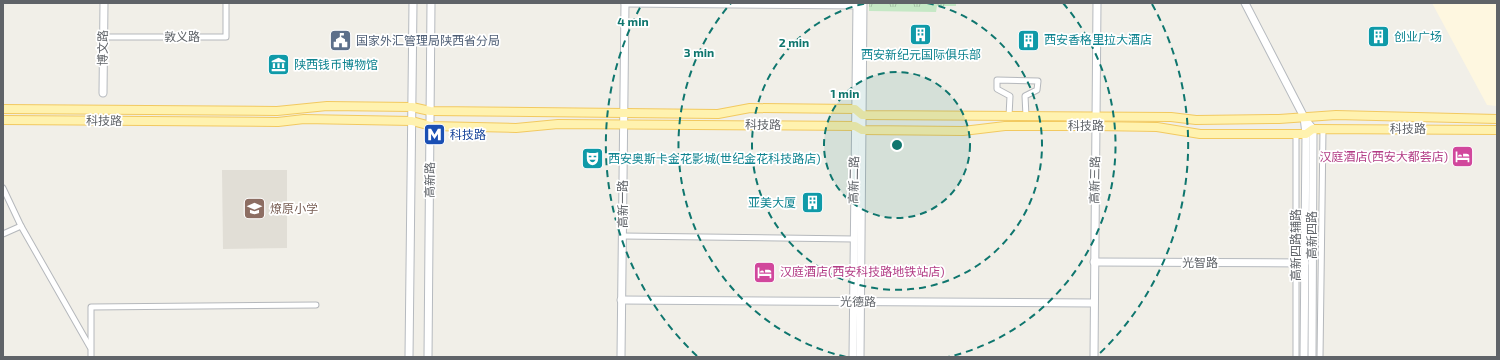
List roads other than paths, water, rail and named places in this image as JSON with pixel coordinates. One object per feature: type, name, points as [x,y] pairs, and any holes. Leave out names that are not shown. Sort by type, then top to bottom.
[{"type":"main road","name":"科技路","points":[[3,109],[277,111],[312,106],[412,108],[430,111],[718,114],[750,108],[855,109]]},
{"type":"main road","points":[[855,109],[862,115]]},
{"type":"main road","name":"科技路","points":[[862,115],[1171,117],[1196,120],[1279,119],[1336,114],[1497,119]]},
{"type":"main road","name":"科技路","points":[[3,120],[271,122],[304,119],[412,121],[431,126],[516,128],[558,124],[624,124],[963,131],[1006,126],[1096,126],[1157,127],[1200,134],[1296,134],[1323,129],[1497,130]]},
{"type":"street","name":"博文路","points":[[103,93],[104,3]]},
{"type":"street","name":"敦义路","points":[[104,37],[226,37],[226,3]]},
{"type":"street","name":"高新路","points":[[409,357],[413,3]]},
{"type":"street","name":"高新路","points":[[428,357],[431,3]]},
{"type":"street","points":[[625,3],[860,4]]},
{"type":"street","name":"高新一路","points":[[620,357],[623,236],[625,3]]},
{"type":"street","name":"高新三路","points":[[1094,357],[1097,3]]},
{"type":"street","name":"高新四路","points":[[1245,3],[1304,117],[1309,132],[1312,357]]},
{"type":"street","name":"高新二路","points":[[853,357],[856,302],[858,128],[855,109],[860,4]]},
{"type":"street","name":"高新二路","points":[[860,4],[862,115],[858,128],[854,239],[856,302],[860,357]]},
{"type":"street","points":[[1010,116],[1010,96],[997,89],[997,80],[1038,81],[1037,90],[1025,96],[1026,116]]},
{"type":"street","points":[[1320,357],[1323,129]]},
{"type":"street","name":"高新四路","points":[[1304,357],[1309,132]]},
{"type":"street","name":"高新四路辅路","points":[[1296,134],[1296,357]]},
{"type":"street","points":[[3,188],[21,226],[91,347]]},
{"type":"street","points":[[3,234],[21,226]]},
{"type":"street","points":[[623,236],[854,239]]},
{"type":"street","name":"光智路","points":[[1094,262],[1305,263]]},
{"type":"street","name":"光德路","points":[[621,300],[1094,303]]},
{"type":"street","points":[[91,357],[91,307],[316,305]]},
{"type":"place","name":"西安新纪元国际俱乐部","points":[[921,34]]},
{"type":"place","name":"创业广场","points":[[1379,37]]},
{"type":"place","name":"西安香格里拉大酒店","points":[[1028,40]]},
{"type":"place","name":"国家外汇管理局陕西省分局","points":[[341,41]]},
{"type":"place","name":"陕西钱币博物馆","points":[[278,65]]},
{"type":"place","name":"科技路","points":[[435,135]]},
{"type":"place","name":"汉庭酒店(西安大都荟店)","points":[[1463,157]]},
{"type":"place","name":"西安奥斯卡金花影城(世纪金花科技路店)","points":[[593,159]]},
{"type":"place","name":"亚美大厦","points":[[812,203]]},
{"type":"place","name":"燎原小学","points":[[255,209]]},
{"type":"place","name":"汉庭酒店(西安科技路地铁站店)","points":[[764,272]]}]
